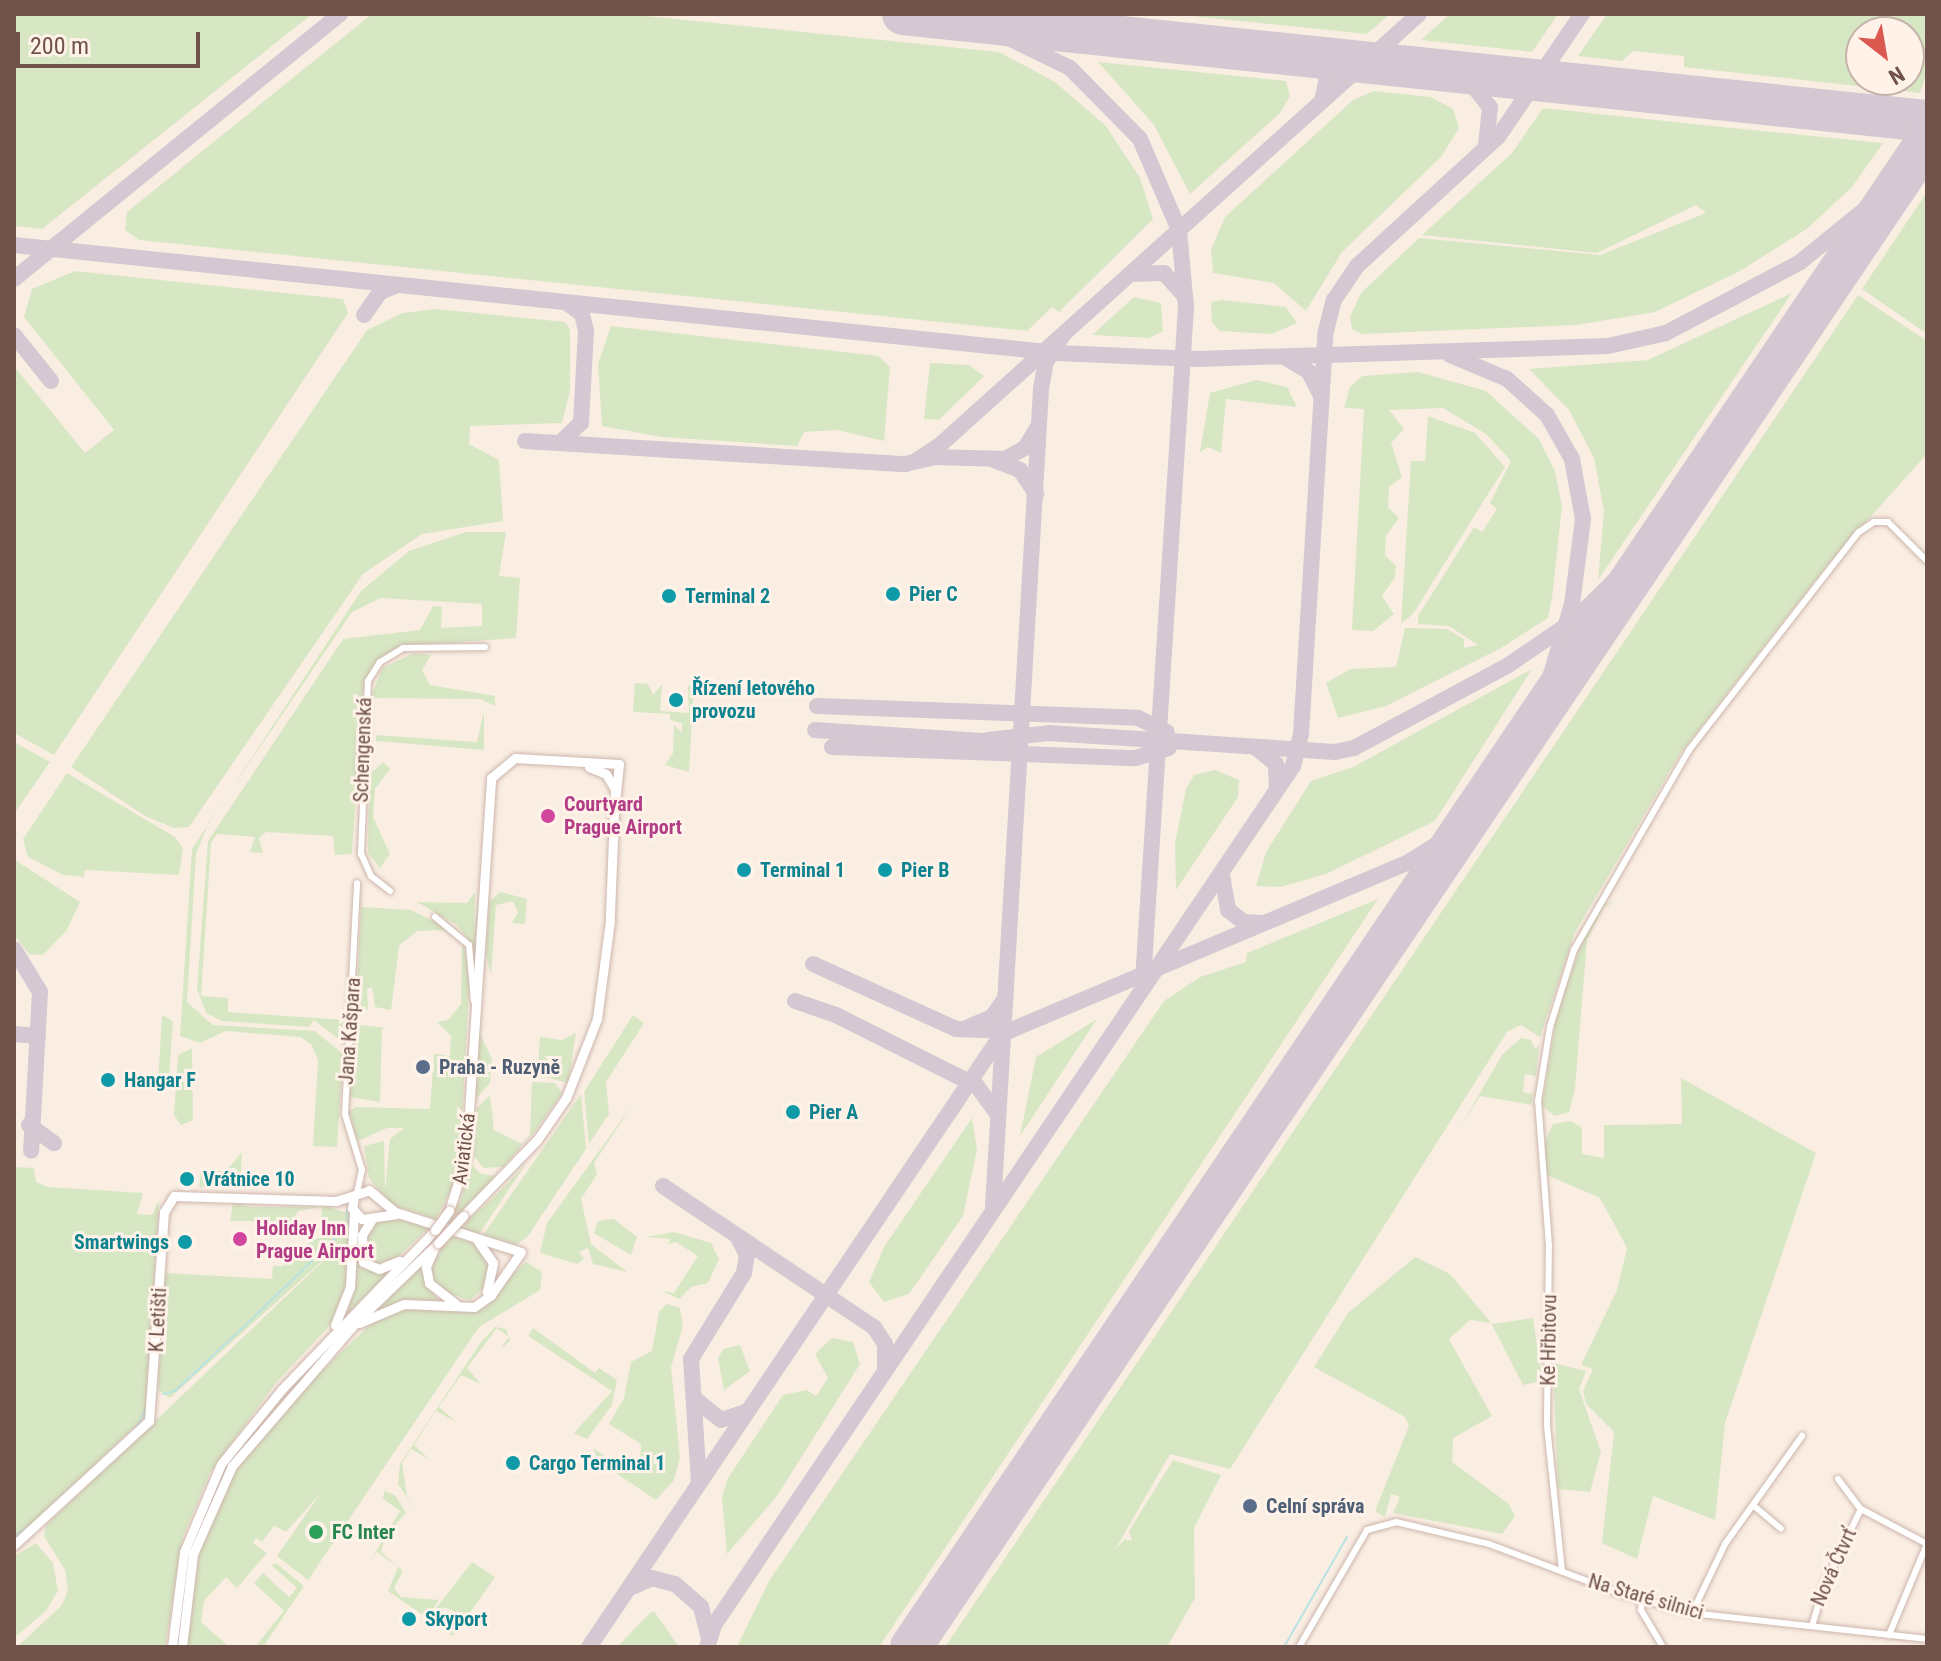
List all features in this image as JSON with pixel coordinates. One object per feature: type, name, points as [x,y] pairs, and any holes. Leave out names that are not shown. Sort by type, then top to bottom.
[{"type":"main road","name":"Aviatická","points":[[172,1647],[181,1563],[203,1498],[237,1441],[292,1378],[427,1239],[449,1211],[465,1166],[490,781],[497,768],[515,758],[563,760],[606,774],[615,800],[600,1001],[588,1049],[557,1114],[526,1152],[354,1326],[261,1427],[223,1479],[191,1562],[182,1647]]},
{"type":"main road","points":[[563,760],[619,764],[615,800]]},
{"type":"main road","name":"K Letišti","points":[[14,1545],[149,1421],[170,1199],[188,1192],[331,1201],[356,1194],[376,1195],[400,1213],[521,1252]]},
{"type":"main road","points":[[292,1378],[345,1308],[356,1194]]},
{"type":"main road","points":[[376,1195],[374,1218],[360,1253],[368,1266],[388,1268],[418,1247]]},
{"type":"main road","name":"K Letišti","points":[[331,1201],[374,1218],[400,1213]]},
{"type":"main road","points":[[471,1236],[491,1258],[487,1292]]},
{"type":"main road","points":[[438,1243],[426,1267],[438,1296],[463,1304],[487,1292],[521,1252]]},
{"type":"main road","points":[[354,1326],[404,1304],[474,1307],[491,1295],[521,1252]]},
{"type":"street","name":"Ke Hřbitovu","points":[[1562,1571],[1547,1425],[1550,1258],[1538,1108],[1550,1027],[1574,950],[1689,750],[1864,528],[1888,522],[1927,561]]},
{"type":"street","name":"Schengenská","points":[[390,891],[372,878],[361,857],[368,681],[392,653],[425,645],[485,647]]},
{"type":"street","name":"Jana Kašpara","points":[[357,883],[345,1114],[363,1176],[376,1195]]},
{"type":"street","points":[[435,917],[469,945],[476,1004]]},
{"type":"street","points":[[356,1194],[363,1176]]},
{"type":"street","points":[[1692,1613],[1717,1556],[1802,1436]]},
{"type":"street","name":"Nová Čtvrť","points":[[1838,1479],[1861,1509],[1927,1544],[1889,1635]]},
{"type":"street","points":[[1754,1506],[1781,1529]]},
{"type":"street","name":"Nová Čtvrť","points":[[1812,1626],[1821,1590],[1861,1509]]},
{"type":"street","name":"Na Staré silnici","points":[[1299,1647],[1357,1546],[1375,1524],[1411,1524],[1562,1571],[1624,1595],[1692,1613],[1927,1639]]},
{"type":"street","points":[[1624,1595],[1641,1610],[1658,1637],[1660,1647]]},
{"type":"street","points":[[1641,1610],[1642,1599]]},
{"type":"street","points":[[1911,1647],[1912,1638]]},
{"type":"green space","points":[[14,14],[312,14],[42,229],[14,226]]},
{"type":"green space","points":[[372,14],[627,14],[999,52],[1055,82],[1106,126],[1140,178],[1153,219],[1059,312],[1052,307],[1027,331],[139,240],[125,230],[127,212]]},
{"type":"green space","points":[[1171,14],[1390,14],[1367,34]]},
{"type":"green space","points":[[1450,14],[1558,14],[1532,52],[1421,40]]},
{"type":"green space","points":[[1607,14],[1927,14],[1925,79],[1925,16],[1845,16],[1845,85],[1684,67],[1684,56],[1633,51],[1622,61],[1578,56]]},
{"type":"green space","points":[[1098,62],[1286,81],[1290,96],[1280,113],[1190,194],[1154,125]]},
{"type":"green space","points":[[1374,91],[1431,97],[1453,109],[1459,128],[1441,157],[1342,252],[1306,311],[1274,283],[1213,273],[1211,250],[1225,217],[1353,100]]},
{"type":"green space","points":[[1543,108],[1883,143],[1852,187],[1808,228],[1740,271],[1655,312],[1576,325],[1362,334],[1352,329],[1350,317],[1361,293],[1419,238],[1600,255],[1706,213],[1696,205],[1597,253],[1422,235],[1512,153]]},
{"type":"green space","points":[[1927,192],[1927,334],[1862,289]]},
{"type":"green space","points":[[75,271],[343,299],[348,313],[54,755],[14,733],[14,366],[85,453],[114,430],[24,317],[32,289]]},
{"type":"green space","points":[[1792,293],[1598,580],[1604,511],[1594,458],[1569,410],[1529,369],[1648,360]]},
{"type":"green space","points":[[1858,295],[1927,341],[1927,454],[1828,564],[1680,754],[1575,932],[1540,1037],[1521,1025],[1507,1032],[1230,1469],[1170,1454],[1115,1550],[1125,1539],[1132,1541],[1129,1531],[1173,1460],[1221,1475],[1194,1528],[1195,1598],[1167,1647],[945,1647]]},
{"type":"green space","points":[[1134,297],[1161,303],[1163,331],[1149,338],[1092,335]]},
{"type":"green space","points":[[1222,300],[1286,307],[1297,323],[1272,334],[1220,331],[1212,322],[1211,302]]},
{"type":"green space","points":[[436,309],[565,322],[570,330],[570,391],[562,423],[470,426],[469,444],[499,460],[503,521],[422,534],[363,574],[189,827],[174,828],[145,816],[71,767],[367,330],[403,313]]},
{"type":"green space","points":[[611,326],[879,356],[890,367],[884,441],[837,430],[804,432],[797,446],[661,437],[602,426],[598,364]]},
{"type":"green space","points":[[930,363],[969,365],[984,376],[939,420],[924,419]]},
{"type":"green space","points":[[1418,372],[1486,391],[1539,439],[1555,471],[1562,507],[1548,618],[1501,648],[1386,706],[1338,718],[1326,683],[1350,669],[1396,667],[1405,628],[1447,629],[1464,639],[1464,648],[1478,645],[1449,626],[1418,624],[1418,616],[1474,527],[1482,532],[1497,509],[1490,503],[1511,461],[1486,434],[1443,408],[1389,410],[1404,429],[1391,443],[1402,477],[1389,487],[1388,507],[1399,518],[1386,536],[1385,555],[1396,566],[1395,577],[1382,596],[1394,614],[1373,631],[1352,630],[1364,409],[1344,408],[1350,387],[1362,376]]},
{"type":"green space","points":[[1256,380],[1287,387],[1297,407],[1226,399],[1221,453],[1208,447],[1200,452],[1210,393]]},
{"type":"green space","points":[[1428,416],[1475,433],[1505,467],[1413,614],[1401,623],[1411,461],[1425,461]]},
{"type":"green space","points":[[466,532],[506,532],[499,576],[520,578],[516,638],[401,646],[375,664],[363,690],[352,854],[335,855],[333,836],[266,832],[259,838],[263,853],[250,852],[255,837],[217,834],[211,843],[201,996],[228,998],[228,1012],[345,1020],[344,1043],[314,1020],[309,1027],[222,1021],[206,1013],[197,989],[208,841],[343,639],[420,630],[433,606],[442,607],[441,628],[482,626],[482,604],[381,598],[352,612],[227,796],[361,591],[409,551]]},
{"type":"green space","points":[[414,653],[431,655],[422,670],[430,685],[495,696],[495,706],[481,699],[371,698],[382,668]]},
{"type":"green space","points":[[1532,669],[1435,821],[1326,874],[1280,887],[1256,886],[1266,852],[1311,781],[1353,767]]},
{"type":"green space","points":[[635,683],[648,684],[653,695],[662,684],[660,711],[689,713],[688,685],[694,686],[689,772],[665,765],[673,753],[674,725],[682,733],[682,723],[670,720],[670,714],[633,712]]},
{"type":"green space","points":[[484,711],[484,750],[376,741],[376,735],[477,742]]},
{"type":"green space","points":[[14,742],[50,762],[14,814]]},
{"type":"green space","points":[[383,762],[390,769],[375,789],[373,817],[390,854],[380,868],[368,853],[369,775]]},
{"type":"green space","points":[[1215,770],[1239,780],[1238,797],[1176,890],[1175,843],[1186,789],[1194,775]]},
{"type":"green space","points":[[67,773],[175,837],[183,849],[179,875],[85,870],[84,877],[63,875],[28,857],[23,839]]},
{"type":"green space","points":[[208,825],[196,854],[187,1002],[213,1025],[315,1031],[343,1054],[337,1147],[313,1146],[318,1060],[311,1044],[300,1037],[226,1031],[200,1043],[180,1036],[192,849]]},
{"type":"green space","points":[[15,860],[80,902],[67,930],[43,955],[29,954],[14,935]]},
{"type":"green space","points":[[479,890],[475,948],[457,925],[417,902],[467,903],[475,892],[474,934]]},
{"type":"green space","points":[[500,892],[527,899],[525,924],[512,923],[518,912],[513,901],[496,905],[491,975],[486,955],[489,902]]},
{"type":"green space","points":[[1378,899],[879,1647],[737,1647],[769,1581],[1164,1001],[1200,977],[1246,962],[1247,953]]},
{"type":"green space","points":[[1617,902],[1604,906],[1587,940],[1575,1089],[1569,1112],[1554,1116],[1542,1105],[1558,1008],[1588,926],[1604,904]]},
{"type":"green space","points":[[361,907],[411,910],[452,930],[417,931],[399,946],[391,1010],[375,1007],[372,987],[367,989],[368,1009],[356,1009]]},
{"type":"green space","points":[[462,942],[470,968],[459,1175],[436,1219],[392,1205],[369,1178],[364,1146],[384,1141],[385,1190],[390,1139],[404,1128],[387,1128],[358,1141],[348,1112],[356,1107],[430,1109],[434,1054],[450,1056],[451,1036],[437,1022],[448,1020],[461,1004]]},
{"type":"green space","points":[[162,1015],[173,1021],[169,1077],[158,1083]]},
{"type":"green space","points":[[633,1015],[644,1023],[606,1082],[609,1114],[589,1144],[584,1092]]},
{"type":"green space","points":[[1097,1019],[1020,1136],[1036,1057]]},
{"type":"green space","points":[[360,1025],[387,1028],[382,1029],[380,1102],[349,1097],[353,1030]]},
{"type":"green space","points":[[479,1032],[492,1059],[490,1083],[475,1100]]},
{"type":"green space","points":[[576,1033],[568,1083],[537,1075],[540,1037],[562,1040]]},
{"type":"green space","points":[[1521,1038],[1531,1040],[1535,1049],[1539,1045],[1536,1076],[1525,1074],[1523,1092],[1533,1094],[1532,1105],[1480,1096],[1459,1129],[1502,1055]]},
{"type":"green space","points":[[192,1048],[193,1120],[181,1125],[174,1115],[178,1055]]},
{"type":"green space","points":[[1681,1078],[1816,1153],[1725,1423],[1715,1520],[1653,1496],[1637,1559],[1602,1543],[1614,1432],[1586,1404],[1583,1391],[1593,1369],[1581,1365],[1617,1290],[1627,1248],[1600,1198],[1547,1175],[1543,1146],[1553,1124],[1571,1121],[1582,1128],[1582,1154],[1604,1158],[1604,1125],[1682,1124]]},
{"type":"green space","points":[[532,1082],[555,1083],[562,1093],[536,1130],[503,1167],[483,1168],[474,1156],[477,1108],[490,1095],[494,1130],[522,1144],[530,1135]]},
{"type":"green space","points":[[581,1094],[586,1149],[528,1236],[516,1245],[483,1235]]},
{"type":"green space","points":[[634,1103],[594,1163],[597,1174],[581,1199],[591,1244],[627,1272],[593,1264],[588,1248],[579,1252],[584,1259],[577,1264],[540,1253],[547,1223]]},
{"type":"green space","points":[[972,1118],[977,1150],[963,1216],[909,1294],[884,1302],[869,1282],[884,1247]]},
{"type":"green space","points":[[242,1152],[240,1189],[199,1187],[201,1171],[226,1171]]},
{"type":"green space","points":[[469,1162],[481,1174],[498,1176],[443,1228],[461,1200]]},
{"type":"green space","points":[[526,1164],[479,1234],[460,1228],[497,1194]]},
{"type":"green space","points":[[14,1167],[34,1168],[36,1182],[48,1187],[143,1193],[137,1214],[152,1215],[159,1200],[146,1416],[14,1541]]},
{"type":"green space","points":[[233,1202],[250,1207],[319,1207],[298,1211],[292,1221],[230,1221]]},
{"type":"green space","points":[[322,1205],[350,1214],[347,1286],[334,1321],[275,1384],[210,1473],[183,1537],[165,1647],[17,1647],[62,1605],[68,1590],[65,1570],[44,1536],[46,1525],[341,1244],[170,1398],[158,1390],[164,1273],[272,1279],[273,1266],[284,1266],[278,1253],[289,1254],[291,1266],[292,1253],[320,1237]]},
{"type":"green space","points":[[392,1218],[429,1227],[393,1262],[371,1264],[363,1254],[365,1237],[371,1224]]},
{"type":"green space","points":[[614,1219],[637,1237],[631,1255],[594,1233],[598,1221]]},
{"type":"green space","points":[[674,1232],[711,1243],[719,1259],[708,1283],[691,1287],[679,1299],[662,1291],[674,1293],[698,1256],[676,1242],[668,1244],[670,1239],[647,1237]]},
{"type":"green space","points":[[452,1235],[480,1247],[489,1264],[484,1288],[470,1300],[435,1289],[429,1268]]},
{"type":"green space","points":[[1415,1257],[1450,1274],[1492,1324],[1533,1318],[1542,1381],[1523,1385],[1491,1323],[1470,1320],[1449,1339],[1492,1416],[1453,1438],[1452,1462],[1509,1504],[1515,1516],[1502,1534],[1393,1513],[1400,1497],[1391,1494],[1385,1517],[1375,1511],[1409,1426],[1405,1417],[1314,1367],[1348,1313]]},
{"type":"green space","points":[[357,1258],[368,1269],[389,1273],[347,1315]]},
{"type":"green space","points":[[526,1262],[542,1272],[540,1290],[479,1327],[308,1580],[277,1556],[320,1494],[286,1532],[274,1526],[262,1542],[256,1538],[253,1543],[267,1553],[237,1588],[226,1577],[204,1601],[201,1622],[229,1647],[186,1647],[201,1543],[238,1463],[292,1399],[377,1318],[406,1308],[474,1309]]},
{"type":"green space","points":[[423,1263],[426,1286],[442,1303],[377,1310]]},
{"type":"green space","points":[[667,1304],[680,1308],[683,1326],[671,1367],[680,1458],[674,1480],[656,1500],[598,1461],[593,1448],[624,1469],[640,1462],[641,1444],[609,1424],[624,1398],[631,1362],[652,1351],[659,1312]]},
{"type":"green space","points":[[495,1327],[506,1329],[509,1337],[497,1328],[467,1368],[481,1384],[461,1375],[439,1407],[456,1422],[436,1411],[414,1445],[430,1460],[411,1449],[402,1463],[407,1496],[417,1512],[398,1484],[400,1464],[481,1342]]},
{"type":"green space","points":[[533,1328],[595,1373],[599,1368],[617,1380],[612,1405],[587,1439],[574,1433],[612,1391],[528,1336]]},
{"type":"green space","points":[[832,1338],[853,1342],[860,1364],[777,1496],[727,1554],[722,1497],[728,1478],[783,1395],[807,1390],[816,1396],[828,1378],[815,1354]]},
{"type":"green space","points":[[740,1345],[750,1371],[724,1390],[718,1359],[723,1349]]},
{"type":"green space","points":[[1553,1363],[1586,1371],[1579,1389],[1601,1452],[1590,1492],[1558,1489]]},
{"type":"green space","points":[[384,1491],[395,1495],[406,1513],[386,1535],[400,1511],[383,1499]]},
{"type":"green space","points":[[385,1537],[381,1552],[403,1571],[394,1588],[401,1597],[439,1600],[427,1618],[388,1591],[398,1567],[377,1552],[371,1560]]},
{"type":"green space","points":[[36,1543],[53,1563],[58,1591],[46,1611],[14,1638],[14,1556]]},
{"type":"green space","points":[[472,1562],[495,1577],[467,1617],[444,1607],[441,1614],[458,1627],[453,1636],[429,1617]]},
{"type":"green space","points":[[276,1563],[304,1586],[263,1647],[255,1647],[284,1611],[254,1583],[263,1573],[289,1597],[297,1588],[271,1565]]},
{"type":"green space","points":[[654,1611],[679,1647],[617,1647],[650,1613]]},
{"type":"waterway","points":[[255,1316],[348,1226],[347,1210]]},
{"type":"waterway","points":[[163,1394],[175,1391],[253,1318]]},
{"type":"waterway","points":[[136,1428],[146,1409]]},
{"type":"waterway","points":[[14,1537],[26,1528]]},
{"type":"waterway","points":[[1284,1647],[1347,1537]]},
{"type":"taxiway","points":[[14,279],[340,14]]},
{"type":"taxiway","points":[[893,14],[988,28],[1070,68],[1140,139],[1179,230],[1186,307],[1143,981]]},
{"type":"taxiway","points":[[917,460],[940,445],[1419,14]]},
{"type":"taxiway","points":[[707,1647],[714,1625],[1293,766],[1301,734],[1326,331],[1334,300],[1357,266],[1498,137],[1582,14]]},
{"type":"taxiway","points":[[1247,50],[1315,60],[1327,78],[1322,101]]},
{"type":"taxiway","points":[[1361,70],[1387,65],[1467,78],[1490,107],[1486,145]]},
{"type":"taxiway","points":[[14,245],[1057,353],[1196,359],[1608,346],[1666,333],[1799,263],[1874,202],[1927,140]]},
{"type":"taxiway","points":[[1863,235],[1887,200]]},
{"type":"taxiway","points":[[1133,274],[1164,273],[1185,296]]},
{"type":"taxiway","points":[[364,315],[380,292],[397,285]]},
{"type":"taxiway","points":[[561,442],[581,423],[586,331],[582,314],[568,304]]},
{"type":"taxiway","points":[[14,335],[51,381]]},
{"type":"taxiway","points":[[993,1207],[1041,389],[1046,362],[1063,335]]},
{"type":"taxiway","points":[[813,964],[956,1029],[1009,1031],[1407,863],[1455,833],[1506,764],[1548,684],[1572,604],[1583,519],[1572,459],[1547,415],[1507,379],[1450,355]]},
{"type":"taxiway","points":[[1286,358],[1309,372],[1320,394]]},
{"type":"taxiway","points":[[525,441],[905,464],[935,457],[1005,459],[1025,448],[1037,428]]},
{"type":"taxiway","points":[[994,460],[1020,470],[1036,494]]},
{"type":"taxiway","points":[[988,740],[1049,733],[1335,752],[1354,748],[1507,666],[1573,621],[1652,544],[1712,461]]},
{"type":"taxiway","points":[[817,706],[1138,718],[1167,732]]},
{"type":"taxiway","points":[[815,730],[997,742]]},
{"type":"taxiway","points":[[832,747],[1136,758],[1168,748]]},
{"type":"taxiway","points":[[1255,747],[1276,764],[1277,788]]},
{"type":"taxiway","points":[[1222,875],[1228,910],[1244,922],[1263,923]]},
{"type":"taxiway","points":[[14,949],[40,992],[31,1151]]},
{"type":"taxiway","points":[[966,1028],[992,1017],[1006,997]]},
{"type":"taxiway","points":[[795,1001],[836,1015],[977,1086],[998,1115]]},
{"type":"taxiway","points":[[589,1647],[1004,1031]]},
{"type":"taxiway","points":[[14,1034],[38,1036]]},
{"type":"taxiway","points":[[29,1125],[54,1143]]},
{"type":"taxiway","points":[[663,1186],[874,1327],[885,1344],[885,1368]]},
{"type":"taxiway","points":[[699,1483],[691,1359],[744,1273],[747,1255],[738,1237]]},
{"type":"taxiway","points":[[695,1399],[721,1420],[748,1411]]},
{"type":"taxiway","points":[[630,1588],[652,1578],[675,1584],[701,1607],[708,1635]]},
{"type":"taxiway","points":[[910,1647],[927,1622]]},
{"type":"runway","points":[[903,14],[1927,121]]},
{"type":"runway","points":[[911,1647],[1927,141]]},
{"type":"place","name":"Pier C","points":[[893,594]]},
{"type":"place","name":"Terminal 2","points":[[669,596]]},
{"type":"place","name":"Řízení letového provozu","points":[[676,700]]},
{"type":"place","name":"Courtyard Prague Airport","points":[[548,816]]},
{"type":"place","name":"Terminal 1","points":[[744,870]]},
{"type":"place","name":"Pier B","points":[[885,870]]},
{"type":"place","name":"Praha - Ruzyně","points":[[423,1067]]},
{"type":"place","name":"Hangar F","points":[[108,1080]]},
{"type":"place","name":"Pier A","points":[[793,1112]]},
{"type":"place","name":"Vrátnice 10","points":[[187,1179]]},
{"type":"place","name":"Holiday Inn Prague Airport","points":[[240,1239]]},
{"type":"place","name":"Smartwings","points":[[185,1242]]},
{"type":"place","name":"Cargo Terminal 1","points":[[513,1463]]},
{"type":"place","name":"Celní správa","points":[[1250,1506]]},
{"type":"place","name":"FC Inter","points":[[316,1532]]},
{"type":"place","name":"Skyport","points":[[409,1619]]}]
